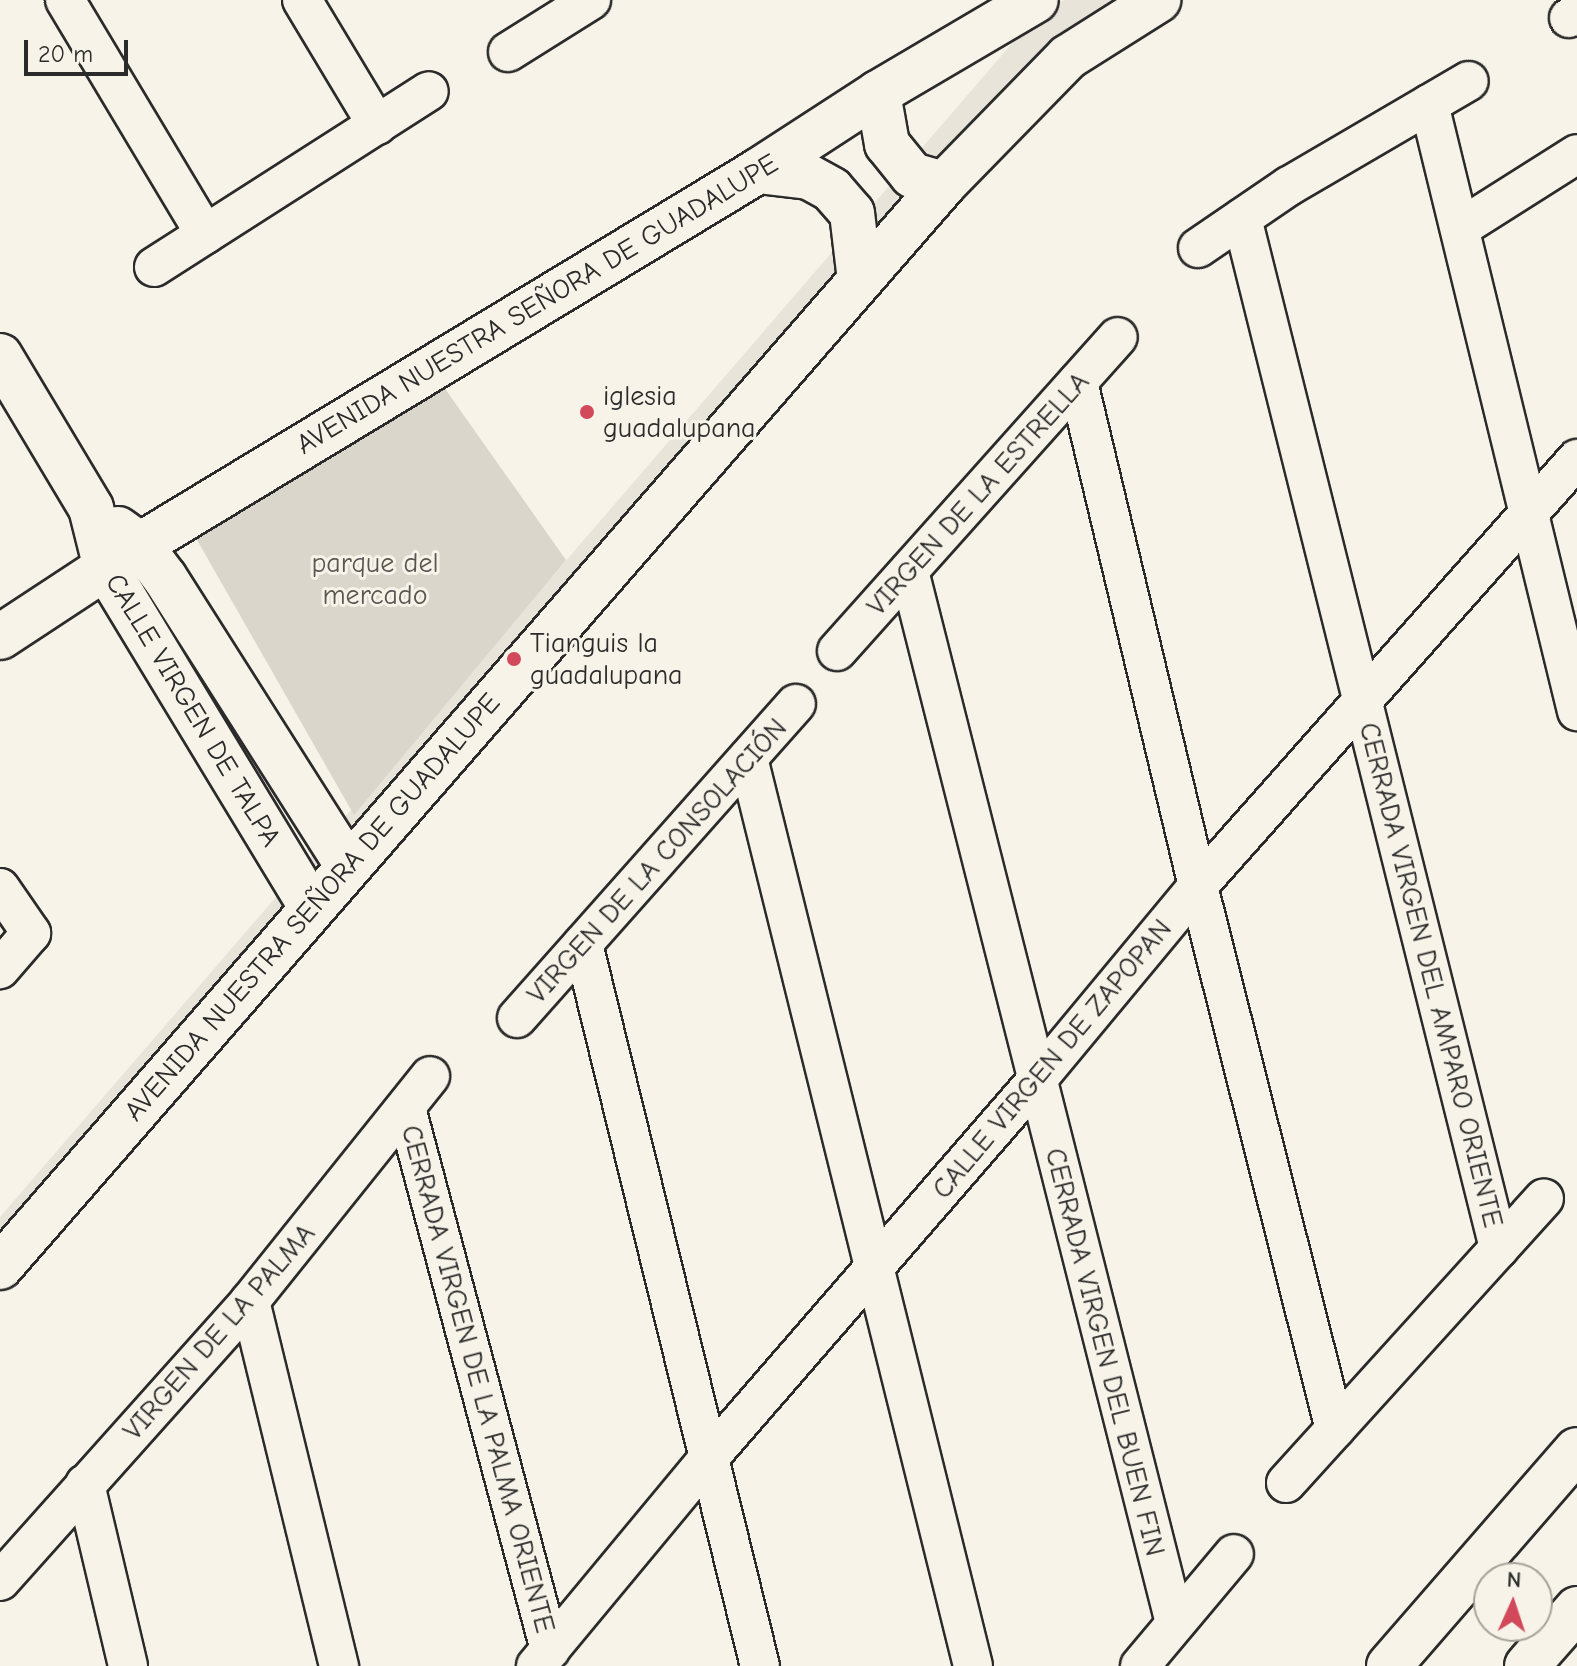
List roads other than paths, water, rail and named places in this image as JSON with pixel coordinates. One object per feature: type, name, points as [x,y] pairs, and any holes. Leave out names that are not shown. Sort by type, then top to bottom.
[{"type":"main road","name":"AVENIDA NUESTRA SEÑORA DE GUADALUPE","points":[[0,637],[123,556],[758,171],[878,93],[1036,0]]},
{"type":"main road","name":"AVENIDA NUESTRA SEÑORA DE GUADALUPE","points":[[0,1267],[311,906],[944,184],[1068,57],[1158,0]]},
{"type":"main road","points":[[878,93],[887,144],[912,175],[944,184]]},
{"type":"main road","points":[[758,171],[809,177],[832,190],[852,213],[860,280]]},
{"type":"main road","name":"CALLE VIRGEN DE TALPA","points":[[0,356],[123,556],[311,906]]},
{"type":"main road","name":"CALLE VIRGEN DE TALPA","points":[[123,556],[165,578],[347,865]]},
{"type":"main road","points":[[1389,1666],[1577,1450]]},
{"type":"main road","points":[[1527,1666],[1577,1609]]},
{"type":"street","points":[[65,0],[205,234]]},
{"type":"street","points":[[302,0],[377,125]]},
{"type":"street","points":[[508,52],[542,13],[591,0]]},
{"type":"street","points":[[1198,248],[1289,186],[1469,81]]},
{"type":"street","points":[[154,267],[429,91]]},
{"type":"street","points":[[1429,104],[1577,711]]},
{"type":"street","points":[[1460,228],[1577,154]]},
{"type":"street","name":"CERRADA VIRGEN DEL AMPARO ORIENTE","points":[[1242,218],[1499,1248]]},
{"type":"street","name":"VIRGEN DE LA ESTRELLA","points":[[837,651],[1118,337]]},
{"type":"street","points":[[1078,382],[1198,886],[1335,1429]]},
{"type":"street","name":"CALLE VIRGEN DE ZAPOPAN","points":[[543,1658],[708,1459],[1036,1081],[1198,886],[1530,517],[1577,459]]},
{"type":"street","name":"CERRADA VIRGEN DEL BUEN FIN","points":[[909,571],[1175,1623]]},
{"type":"street","name":"VIRGEN DE LA CONSOLACIÓN","points":[[517,1018],[796,704]]},
{"type":"street","points":[[748,758],[872,1271],[973,1666]]},
{"type":"street","points":[[0,888],[31,933],[0,969]]},
{"type":"street","points":[[583,944],[760,1666]]},
{"type":"street","name":"VIRGEN DE LA PALMA","points":[[0,1581],[250,1301],[430,1076]]},
{"type":"street","name":"CERRADA VIRGEN DE LA PALMA ORIENTE","points":[[406,1108],[543,1658]]},
{"type":"street","points":[[1286,1483],[1544,1198]]},
{"type":"street","points":[[250,1301],[339,1666]]},
{"type":"street","points":[[85,1484],[128,1666]]},
{"type":"street","points":[[1140,1666],[1234,1554]]},
{"type":"place","name":"iglesia guadalupana","points":[[587,412]]},
{"type":"place","name":"Tianguis la guadalupana","points":[[514,659]]},
{"type":"park label","name":"parque del mercado","points":[[375,579]]}]
